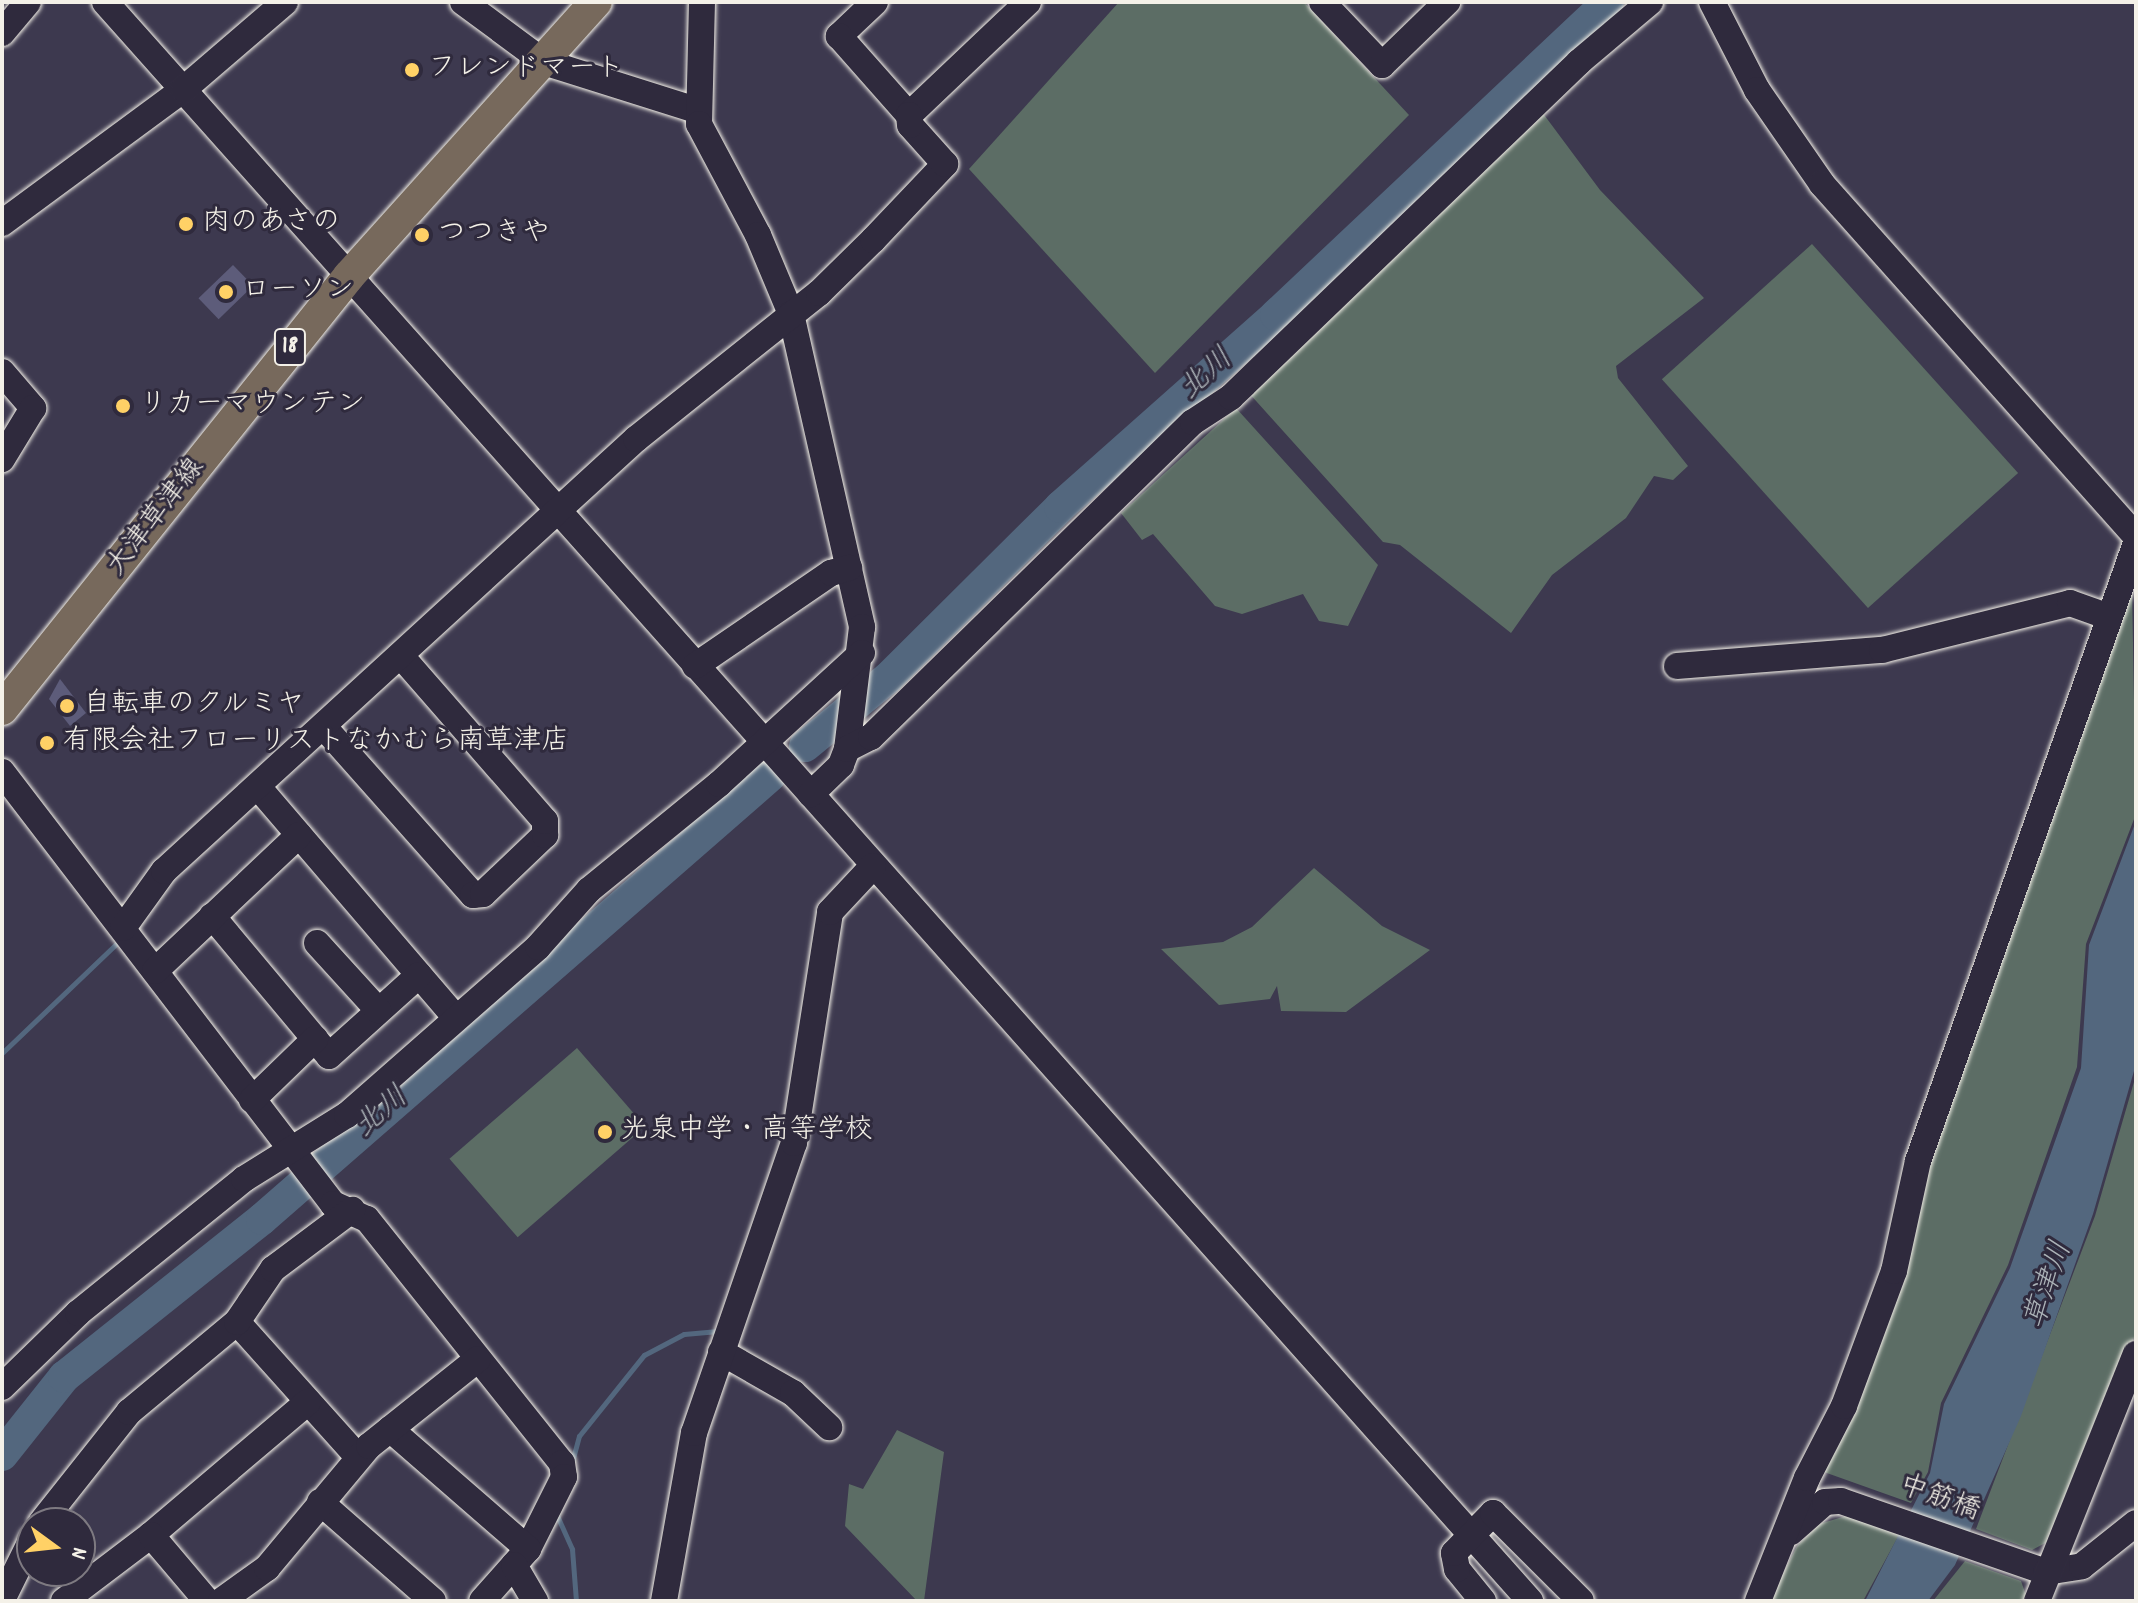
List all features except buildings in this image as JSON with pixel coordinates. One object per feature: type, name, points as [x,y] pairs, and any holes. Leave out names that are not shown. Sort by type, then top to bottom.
[{"type":"main road","name":"大津草津線","points":[[2,709],[349,276],[596,2]]},
{"type":"street","points":[[2,33],[28,2]]},
{"type":"street","points":[[105,2],[1530,1601]]},
{"type":"street","points":[[463,2],[544,62],[696,110]]},
{"type":"street","points":[[702,2],[696,110],[707,146],[758,235],[791,314],[849,568],[861,659],[848,745],[841,765],[804,787]]},
{"type":"street","points":[[123,928],[164,871],[562,513],[636,439],[819,293],[945,164],[910,125],[909,115],[839,36],[875,2]]},
{"type":"street","points":[[909,115],[1028,2]]},
{"type":"street","points":[[1322,2],[1382,65],[1447,2]]},
{"type":"street","points":[[848,745],[871,737],[1193,422],[1231,397],[1579,62],[1650,2]]},
{"type":"street","points":[[1712,2],[1757,90],[1822,184],[2133,526],[2109,617],[1918,1161],[1889,1285],[1758,1601]]},
{"type":"street","points":[[2,223],[184,89],[270,6]]},
{"type":"street","points":[[2,372],[33,408],[2,459]]},
{"type":"street","points":[[695,666],[831,573],[849,568]]},
{"type":"street","points":[[1677,666],[1882,650],[2070,603],[2109,617]]},
{"type":"street","points":[[323,726],[473,895],[483,894],[545,835],[545,821],[402,657]]},
{"type":"street","points":[[2,1387],[90,1304],[244,1179],[347,1115],[538,947],[589,890],[766,746],[861,659]]},
{"type":"street","points":[[2,772],[292,1152],[343,1207],[367,1219],[562,1463],[564,1477],[521,1557],[482,1601]]},
{"type":"street","points":[[258,787],[456,1018]]},
{"type":"street","points":[[155,971],[299,835]]},
{"type":"street","points":[[664,1601],[694,1433],[794,1143],[830,912],[873,866]]},
{"type":"street","points":[[212,916],[329,1056],[419,975]]},
{"type":"street","points":[[317,943],[378,1010]]},
{"type":"street","points":[[252,1100],[315,1039]]},
{"type":"street","points":[[54,1507],[129,1412],[237,1322],[273,1269],[343,1207]]},
{"type":"street","points":[[237,1322],[358,1457]]},
{"type":"street","points":[[721,1352],[793,1393],[829,1427]]},
{"type":"street","points":[[221,1601],[267,1568],[358,1457],[478,1359]]},
{"type":"street","points":[[2084,1525],[2134,1375]]},
{"type":"street","points":[[2037,1601],[2038,1569],[2134,1375]]},
{"type":"street","points":[[64,1601],[151,1535],[308,1402]]},
{"type":"street","points":[[390,1429],[521,1557],[535,1601]]},
{"type":"street","points":[[320,1502],[433,1601]]},
{"type":"street","name":"中筋橋","points":[[1783,1540],[1825,1502],[1855,1504],[2038,1569]]},
{"type":"street","points":[[1483,1601],[1457,1569],[1454,1553],[1493,1513],[1581,1601]]},
{"type":"street","points":[[2038,1569],[2082,1566],[2136,1523]]},
{"type":"street","points":[[151,1535],[207,1601]]},
{"type":"street","points":[[2038,1569],[2046,1601]]},
{"type":"green space","points":[[1119,2],[1304,2],[1409,115],[1155,373],[969,169]]},
{"type":"green space","points":[[1542,112],[1600,190],[1704,298],[1616,366],[1618,378],[1688,466],[1673,480],[1654,476],[1626,518],[1552,575],[1511,633],[1400,545],[1383,542],[1248,392]]},
{"type":"green space","points":[[1812,244],[2018,473],[1868,608],[1662,379]]},
{"type":"green space","points":[[1236,408],[1378,565],[1348,626],[1319,621],[1303,594],[1242,614],[1215,606],[1153,534],[1142,540],[1121,513]]},
{"type":"green space","points":[[2132,587],[2136,814],[2086,944],[2077,1067],[2008,1265],[1941,1403],[1928,1472],[1911,1503],[1824,1472],[1930,1147]]},
{"type":"green space","points":[[1314,868],[1382,926],[1430,950],[1346,1012],[1281,1011],[1277,986],[1270,999],[1219,1005],[1161,949],[1223,942],[1252,927]]},
{"type":"green space","points":[[577,1048],[645,1126],[518,1237],[449,1159]]},
{"type":"green space","points":[[2136,1075],[2136,1333],[2051,1540],[2032,1550],[1976,1529],[2095,1216]]},
{"type":"green space","points":[[897,1430],[944,1452],[924,1601],[917,1601],[845,1526],[849,1484],[863,1489]]},
{"type":"green space","points":[[1846,1516],[1899,1535],[1863,1601],[1769,1601],[1797,1546],[1819,1524]]},
{"type":"green space","points":[[1965,1561],[2021,1581],[2028,1601],[1933,1601]]},
{"type":"water","name":"草津川","points":[[2136,821],[2136,1064],[2093,1214],[2021,1416],[1955,1565],[1928,1601],[1865,1601],[1930,1473],[1944,1404],[2010,1268],[2081,1068],[2089,945]]},
{"type":"waterway","name":"北川","points":[[805,746],[888,678],[1060,507],[1276,315],[1608,2]]},
{"type":"waterway","name":"北川","points":[[2,1455],[64,1377],[262,1219],[770,776]]},
{"type":"waterway","points":[[2,1053],[118,942]]},
{"type":"waterway","points":[[572,1462],[579,1436],[644,1355],[684,1334],[721,1331]]},
{"type":"waterway","points":[[555,1511],[572,1549],[576,1601]]},
{"type":"place","name":"フレンドマート","points":[[412,70]]},
{"type":"place","name":"肉のあさの","points":[[186,224]]},
{"type":"place","name":"つつきや","points":[[422,235]]},
{"type":"place","name":"ローソン","points":[[226,292]]},
{"type":"place","name":"リカーマウンテン","points":[[123,406]]},
{"type":"place","name":"自転車のクルミヤ","points":[[67,706]]},
{"type":"place","name":"有限会社フローリストなかむら南草津店","points":[[47,743]]},
{"type":"place","name":"光泉中学・高等学校","points":[[605,1132]]}]
